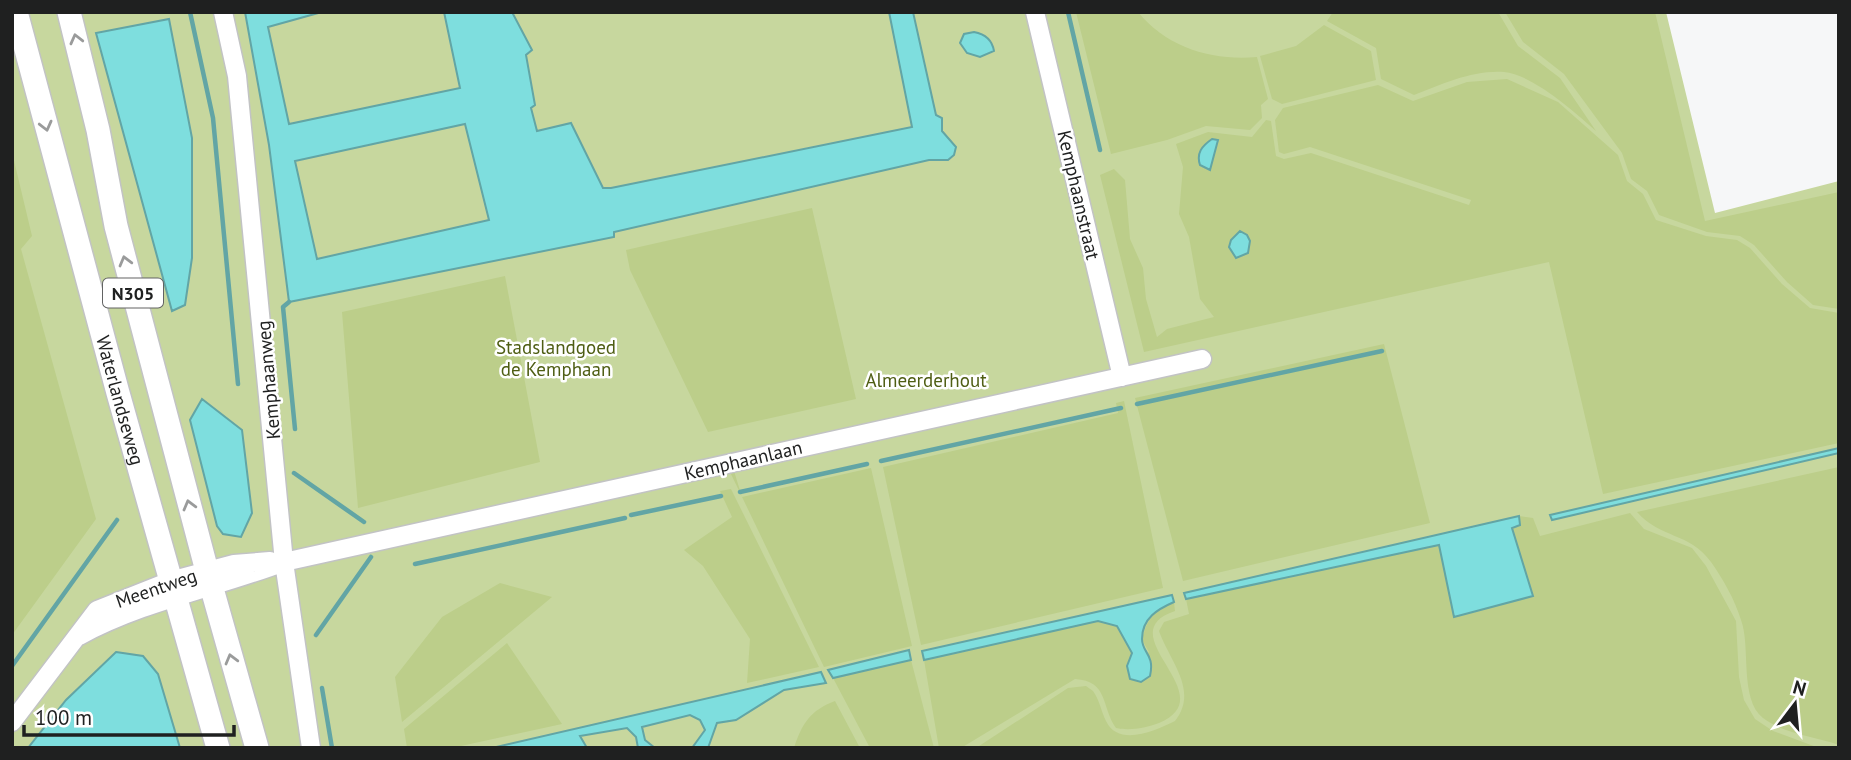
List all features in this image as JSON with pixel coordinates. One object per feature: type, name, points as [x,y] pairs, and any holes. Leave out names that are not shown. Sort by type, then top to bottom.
[{"type":"main road","name":"Waterlandseweg","points":[[16,12],[172,589],[218,748]]},
{"type":"main road","name":"Waterlandseweg","points":[[69,12],[98,130],[116,226],[209,579],[257,748]]},
{"type":"street","name":"Kemphaanweg","points":[[223,12],[237,76],[284,562],[311,748]]},
{"type":"street","name":"Kemphaanstraat","points":[[1035,12],[1122,377]]},
{"type":"street","name":"Kemphaanlaan","points":[[172,589],[260,561],[284,562],[1202,359]]},
{"type":"street","name":"Meentweg","points":[[12,722],[79,636],[172,589]]},
{"type":"green space","name":"Almeerderhout","points":[[12,12],[1666,12],[1715,213],[1839,181],[1839,748],[12,748]]},
{"type":"green space","points":[[1076,12],[1138,12],[1163,35],[1192,50],[1224,57],[1257,57],[1268,99],[1261,105],[1262,118],[1250,130],[1206,126],[1167,140],[1111,154]]},
{"type":"green space","points":[[1333,12],[1498,12],[1518,46],[1560,78],[1596,131],[1540,87],[1515,74],[1492,72],[1469,75],[1414,95],[1381,79],[1376,48],[1327,21]]},
{"type":"green space","points":[[1505,12],[1655,12],[1705,221],[1839,192],[1839,309],[1813,305],[1787,282],[1754,245],[1740,236],[1707,232],[1659,215],[1647,191],[1631,179],[1622,153],[1564,74],[1523,42]]},
{"type":"green space","points":[[1324,25],[1371,51],[1376,80],[1282,104],[1272,99],[1260,56],[1296,46]]},
{"type":"green space","points":[[1507,79],[1558,102],[1618,155],[1627,181],[1643,194],[1656,220],[1706,236],[1737,240],[1750,248],[1782,284],[1810,308],[1839,313],[1839,443],[1603,494],[1549,262],[1144,352],[1100,175],[1114,169],[1125,180],[1130,239],[1143,268],[1146,299],[1157,337],[1167,329],[1214,317],[1200,299],[1189,237],[1179,214],[1183,167],[1176,144],[1208,132],[1252,137],[1266,120],[1271,121],[1276,156],[1284,159],[1311,153],[1469,205],[1471,200],[1310,147],[1284,154],[1279,152],[1275,120],[1283,108],[1378,85],[1413,101],[1467,82]]},
{"type":"green space","points":[[12,152],[32,236],[21,249],[96,519],[12,635]]},
{"type":"green space","points":[[812,208],[856,399],[708,432],[630,270],[626,250]]},
{"type":"green space","points":[[505,276],[540,462],[358,508],[342,312]]},
{"type":"green space","points":[[1384,344],[1430,523],[1183,581],[1135,398]]},
{"type":"green space","points":[[1124,401],[1163,588],[921,645],[883,467],[1118,413],[1116,403]]},
{"type":"green space","points":[[1839,467],[1839,745],[1790,731],[1763,718],[1751,698],[1748,685],[1741,620],[1720,575],[1694,545],[1656,527],[1637,512]]},
{"type":"green space","points":[[871,468],[912,646],[824,667],[742,497]]},
{"type":"green space","points":[[734,471],[742,497],[730,472]]},
{"type":"green space","points":[[731,489],[819,667],[747,683],[750,639],[703,566],[684,550],[732,517],[720,491]]},
{"type":"green space","points":[[1630,513],[1644,529],[1692,548],[1706,566],[1736,621],[1739,677],[1744,700],[1755,719],[1773,731],[1819,748],[976,748],[1068,688],[1086,686],[1093,691],[1106,721],[1120,734],[1148,732],[1175,721],[1182,710],[1183,687],[1159,631],[1164,622],[1189,614],[1186,599],[1439,545],[1454,616],[1512,528],[1520,525],[1519,516],[1533,518],[1540,536]]},
{"type":"green space","points":[[500,583],[552,597],[402,722],[395,677],[442,617]]},
{"type":"green space","points":[[1174,602],[1175,611],[1157,621],[1153,634],[1157,649],[1175,681],[1180,697],[1176,711],[1159,723],[1138,728],[1116,728],[1099,690],[1086,681],[1075,679],[961,748],[939,748],[924,660],[1098,621],[1117,626],[1132,653],[1127,666],[1149,652],[1142,640],[1146,626],[1156,612]]},
{"type":"green space","points":[[507,643],[562,724],[452,748],[407,748],[404,729]]},
{"type":"green space","points":[[911,660],[934,748],[870,748],[833,678]]},
{"type":"green space","points":[[835,701],[860,748],[794,748],[800,731],[809,718]]},
{"type":"water","points":[[245,12],[322,12],[268,27],[289,124],[460,88],[444,12],[512,12],[532,50],[526,55],[535,105],[531,108],[537,131],[571,123],[603,188],[611,188],[912,127],[889,12],[913,12],[936,115],[942,118],[942,131],[956,147],[954,155],[948,160],[929,160],[614,232],[614,237],[289,302],[269,145]],"holes":[[[465,124],[489,220],[317,259],[295,161]]]},
{"type":"water","points":[[169,19],[192,138],[192,258],[185,305],[172,311],[96,33]]},
{"type":"water","points":[[974,32],[987,38],[994,51],[980,57],[967,53],[960,43],[964,34]]},
{"type":"water","points":[[1212,139],[1218,140],[1210,170],[1200,165],[1199,153]]},
{"type":"water","points":[[1240,231],[1247,235],[1250,241],[1248,253],[1236,258],[1229,247],[1231,240]]},
{"type":"water","points":[[202,399],[242,430],[252,513],[241,537],[223,534],[217,526],[190,420]]},
{"type":"water","points":[[1839,448],[1839,453],[1552,520],[1550,515]]},
{"type":"water","points":[[1519,516],[1520,525],[1512,528],[1533,596],[1454,617],[1439,545],[1186,599],[1184,593]]},
{"type":"water","points":[[1172,595],[1174,602],[1157,611],[1145,625],[1142,639],[1150,658],[1151,669],[1150,676],[1141,682],[1130,679],[1127,666],[1132,653],[1117,626],[1098,621],[924,660],[922,651]]},
{"type":"water","points":[[909,650],[911,660],[833,678],[828,670]]},
{"type":"water","points":[[116,652],[143,656],[158,674],[180,748],[28,748],[66,700]]},
{"type":"water","points":[[821,672],[826,683],[784,690],[736,720],[717,723],[708,748],[692,748],[705,730],[700,720],[690,715],[642,727],[645,740],[655,748],[638,748],[636,737],[627,728],[580,736],[587,748],[492,748]]},
{"type":"waterway","points":[[190,12],[213,118],[238,384]]},
{"type":"waterway","points":[[1068,12],[1100,150]]},
{"type":"waterway","points":[[289,302],[283,307],[295,429]]},
{"type":"waterway","points":[[1137,404],[1382,351]]},
{"type":"waterway","points":[[881,461],[1121,408]]},
{"type":"waterway","points":[[740,492],[867,464]]},
{"type":"waterway","points":[[294,473],[364,522]]},
{"type":"waterway","points":[[631,515],[721,496]]},
{"type":"waterway","points":[[415,564],[625,518]]},
{"type":"waterway","points":[[12,666],[117,520]]},
{"type":"waterway","points":[[316,635],[371,557]]},
{"type":"waterway","points":[[322,688],[332,748]]},
{"type":"park label","name":"Stadslandgoed de Kemphaan","points":[[556,358]]}]
